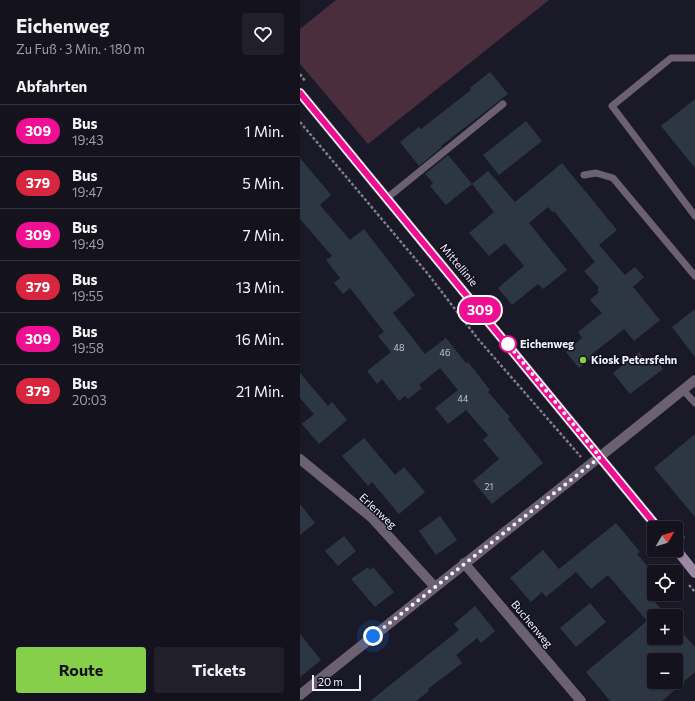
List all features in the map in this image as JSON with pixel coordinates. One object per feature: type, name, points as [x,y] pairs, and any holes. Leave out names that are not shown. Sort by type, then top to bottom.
[{"type":"street","name":"Mittellinie","points":[[300,93],[652,521]]},
{"type":"street","points":[[300,695],[434,586],[600,457],[695,380]]},
{"type":"street","name":"Erlenweg","points":[[300,459],[372,518],[434,586]]},
{"type":"street","points":[[682,557],[695,573]]},
{"type":"street","name":"Buchenweg","points":[[464,563],[581,701]]},
{"type":"lane","points":[[695,58],[671,58],[612,106],[695,216]]},
{"type":"lane","points":[[387,198],[503,104]]},
{"type":"lane","points":[[584,176],[596,174],[613,178],[695,276]]},
{"type":"lane","points":[[683,390],[695,403]]},
{"type":"path","points":[[300,122],[428,274],[478,340],[588,466]]},
{"type":"shaded area","points":[[336,0],[549,0],[368,144],[300,64],[300,29]]},
{"type":"building","points":[[490,72],[508,94],[441,146],[442,147],[419,166],[400,142],[419,127],[421,129],[471,90],[470,88]]},
{"type":"building","points":[[695,99],[695,168],[661,126]]},
{"type":"building","points":[[526,121],[542,141],[499,175],[483,155]]},
{"type":"building","points":[[448,155],[472,184],[446,205],[430,186],[433,183],[425,174]]},
{"type":"building","points":[[300,158],[331,195],[320,205],[350,240],[364,229],[415,295],[393,313],[425,354],[446,338],[466,363],[468,362],[490,390],[488,392],[510,417],[508,419],[543,463],[492,504],[473,481],[499,459],[483,440],[488,435],[466,410],[448,424],[435,408],[458,390],[440,368],[419,385],[422,388],[408,399],[405,396],[399,401],[382,379],[377,384],[367,371],[391,352],[378,336],[384,332],[350,288],[343,294],[334,283],[340,278],[326,260],[332,256],[300,219]]},
{"type":"building","points":[[562,163],[617,230],[599,245],[625,275],[635,267],[644,277],[633,287],[660,320],[634,341],[624,329],[592,354],[594,356],[579,368],[566,352],[582,338],[578,332],[602,313],[590,300],[599,292],[597,290],[599,288],[584,271],[595,262],[554,211],[552,212],[548,207],[529,223],[567,270],[543,289],[538,284],[512,305],[498,288],[524,266],[505,243],[489,256],[469,233],[494,212],[472,184],[488,171],[515,202]]},
{"type":"building","points":[[695,309],[695,357],[672,327]]},
{"type":"building","points":[[639,352],[648,364],[655,358],[663,369],[630,394],[613,373]]},
{"type":"building","points":[[300,373],[328,406],[332,402],[347,420],[319,444],[302,424],[314,414],[300,398]]},
{"type":"building","points":[[695,434],[695,517],[654,468]]},
{"type":"building","points":[[364,438],[395,475],[404,467],[425,492],[399,514],[372,482],[368,486],[342,456]]},
{"type":"building","points":[[300,504],[315,523],[300,535]]},
{"type":"building","points":[[440,516],[457,540],[436,555],[419,531]]},
{"type":"building","points":[[616,523],[640,552],[637,554],[647,566],[647,601],[654,601],[661,609],[647,609],[647,621],[608,575],[591,589],[576,572],[546,597],[542,592],[531,602],[510,578],[543,550],[559,569]]},
{"type":"building","points":[[344,536],[356,551],[338,566],[325,551]]},
{"type":"building","points":[[368,567],[370,570],[373,567],[394,592],[375,607],[351,579]]},
{"type":"building","points":[[590,603],[606,622],[576,647],[560,628]]},
{"type":"building","points":[[475,606],[495,631],[481,643],[477,638],[456,655],[462,663],[428,689],[429,691],[416,701],[370,701],[459,630],[454,624]]},
{"type":"building","points":[[647,621],[647,645],[683,645],[683,634],[695,647],[695,672],[683,683],[683,653],[647,653],[647,689],[676,689],[662,701],[610,701],[586,672]]},
{"type":"building","points":[[300,634],[321,660],[300,677]]},
{"type":"bus line","name":"309","points":[[300,93],[499,332],[652,521]]},
{"type":"place","name":"Eichenweg","points":[[508,344]]},
{"type":"place","name":"Kiosk Petersfehn","points":[[583,360]]},
{"type":"route","points":[[373,636],[434,586],[600,457],[508,344]]}]
